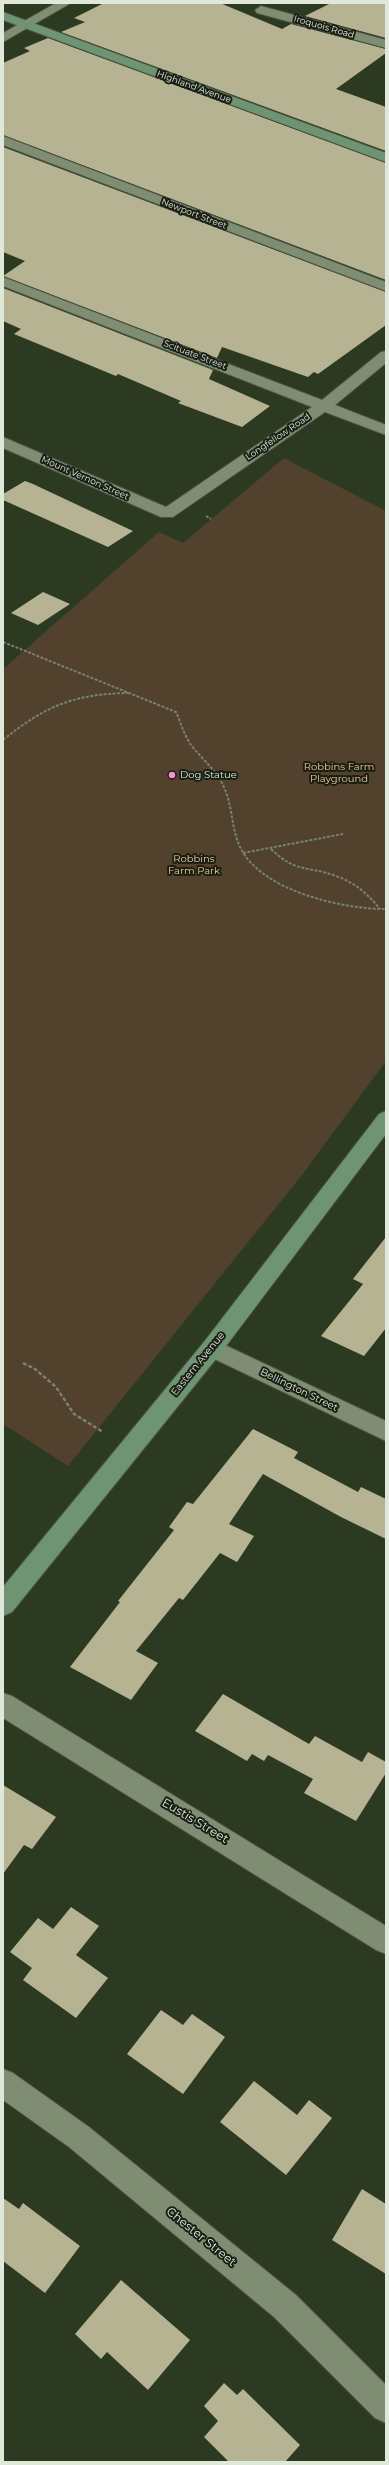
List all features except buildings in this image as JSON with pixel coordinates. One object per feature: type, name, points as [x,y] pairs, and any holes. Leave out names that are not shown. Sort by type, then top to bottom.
[{"type":"street","points":[[3,38],[25,24],[65,3]]},
{"type":"street","name":"Iroquois Road","points":[[262,10],[386,44]]},
{"type":"street","name":"Highland Avenue","points":[[3,16],[386,158]]},
{"type":"street","name":"Newport Street","points":[[3,140],[386,287]]},
{"type":"street","name":"Scituate Street","points":[[3,281],[386,430]]},
{"type":"street","name":"Longfellow Road","points":[[167,514],[325,405],[386,355]]},
{"type":"street","name":"Mount Vernon Street","points":[[3,442],[167,514]]},
{"type":"street","name":"Eastern Avenue","points":[[6,1596],[212,1348],[386,1119]]},
{"type":"street","name":"Bellington Street","points":[[212,1348],[386,1432]]},
{"type":"street","name":"Eustis Street","points":[[3,1704],[268,1866],[386,1941]]},
{"type":"street","name":"Chester Street","points":[[3,2083],[78,2137],[285,2306],[386,2407]]},
{"type":"path","points":[[3,642],[176,712],[188,741],[218,775],[227,794],[238,843],[243,853],[254,866],[285,886],[333,903],[386,909]]},
{"type":"path","points":[[3,740],[35,713],[64,700],[102,694],[130,693]]},
{"type":"path","points":[[243,853],[272,849],[344,834]]},
{"type":"path","points":[[272,849],[280,859],[300,871],[326,873],[346,881],[370,897],[380,909]]},
{"type":"path","points":[[23,1363],[35,1369],[56,1387],[74,1414],[103,1432]]},
{"type":"green space","name":"Robbins Farm Park","points":[[284,458],[386,511],[386,1061],[302,1175],[68,1466],[3,1424],[3,669],[159,532],[183,543]]},
{"type":"place","name":"Dog Statue","points":[[172,775]]},
{"type":"park label","name":"Robbins Farm Playground","points":[[339,772]]}]
